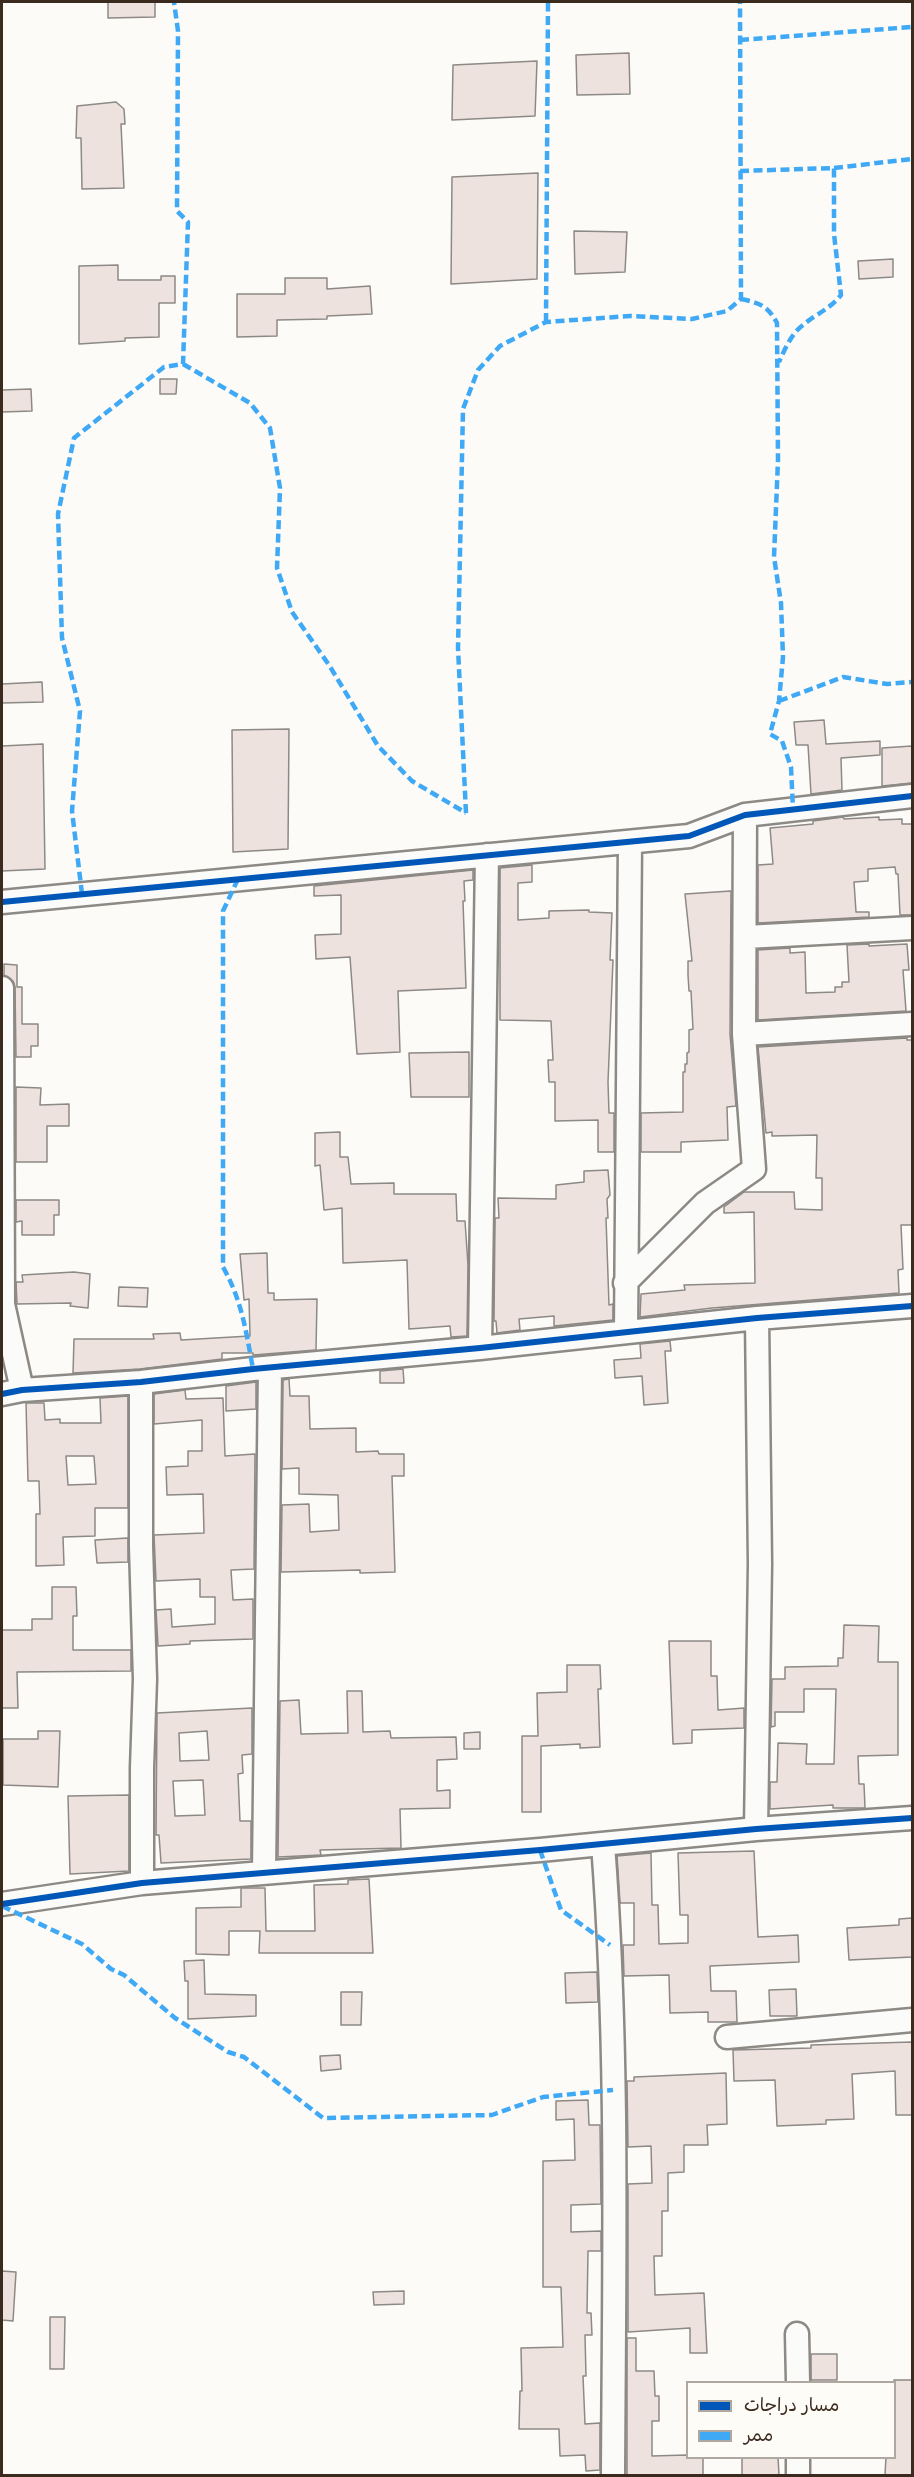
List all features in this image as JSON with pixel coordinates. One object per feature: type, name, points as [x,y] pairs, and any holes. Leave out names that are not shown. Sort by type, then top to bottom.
[{"type":"street","points":[[2,902],[689,836],[745,815],[912,796]]},
{"type":"street","points":[[625,1283],[705,1203],[754,1169],[744,1034],[745,815]]},
{"type":"street","points":[[626,1331],[630,842]]},
{"type":"street","points":[[480,1348],[487,855]]},
{"type":"street","points":[[746,937],[912,928]]},
{"type":"street","points":[[2,988],[3,1304],[12,1392],[141,1382],[757,1318],[912,1306]]},
{"type":"street","points":[[744,1034],[912,1024]]},
{"type":"street","points":[[756,1829],[760,1564],[757,1318]]},
{"type":"street","points":[[264,1872],[270,1368]]},
{"type":"street","points":[[141,1382],[141,1546],[145,1679],[142,1883]]},
{"type":"street","points":[[2,1904],[142,1883],[215,1879],[264,1872],[756,1829],[912,1818]]},
{"type":"street","points":[[603,1844],[610,1945],[615,2174],[613,2475]]},
{"type":"street","points":[[727,2037],[912,2020]]},
{"type":"street","points":[[797,2334],[798,2381]]},
{"type":"street","points":[[798,2459],[798,2475]]},
{"type":"building","points":[[108,2],[155,2],[155,17],[108,18]]},
{"type":"building","points":[[629,53],[630,94],[577,95],[576,55]]},
{"type":"building","points":[[537,61],[535,116],[452,120],[453,65]]},
{"type":"building","points":[[116,102],[124,109],[125,124],[121,124],[124,188],[82,189],[81,138],[76,138],[77,106]]},
{"type":"building","points":[[538,173],[537,279],[451,284],[452,177]]},
{"type":"building","points":[[574,231],[627,232],[625,272],[575,274]]},
{"type":"building","points":[[893,259],[893,277],[859,279],[858,261]]},
{"type":"building","points":[[118,265],[118,280],[161,280],[161,276],[175,276],[175,303],[159,303],[159,337],[125,338],[125,341],[79,344],[79,266]]},
{"type":"building","points":[[285,278],[327,278],[327,289],[370,286],[372,314],[327,316],[327,319],[277,320],[277,336],[237,337],[237,294],[285,294]]},
{"type":"building","points":[[160,379],[177,379],[176,394],[160,394]]},
{"type":"building","points":[[31,389],[32,411],[2,412],[2,390]]},
{"type":"building","points":[[42,682],[43,702],[2,703],[2,684]]},
{"type":"building","points":[[824,720],[826,744],[880,741],[880,755],[841,758],[842,790],[811,794],[808,745],[796,745],[794,722]]},
{"type":"building","points":[[289,729],[288,849],[233,852],[232,730]]},
{"type":"building","points":[[43,744],[45,869],[2,871],[2,746]]},
{"type":"building","points":[[912,746],[912,783],[882,786],[882,748]]},
{"type":"building","points":[[843,817],[844,819],[879,817],[879,820],[902,819],[902,824],[912,824],[912,915],[900,915],[898,874],[896,874],[895,867],[868,869],[868,881],[854,882],[856,912],[869,912],[869,917],[758,923],[758,865],[773,864],[770,828],[813,824],[813,821]]},
{"type":"building","points":[[532,865],[532,882],[518,883],[518,920],[549,918],[549,911],[589,910],[589,912],[612,913],[610,960],[613,960],[608,1082],[609,1113],[614,1113],[614,1152],[598,1152],[598,1120],[555,1121],[555,1082],[549,1082],[548,1060],[553,1060],[551,1021],[500,1020],[500,868]]},
{"type":"building","points":[[473,870],[473,880],[464,881],[466,988],[398,991],[400,1052],[357,1054],[350,957],[316,959],[315,935],[341,934],[341,895],[314,896],[314,886]]},
{"type":"building","points":[[731,891],[730,1034],[736,1106],[727,1107],[728,1140],[681,1142],[681,1152],[641,1152],[641,1113],[683,1112],[683,1072],[685,1072],[689,1052],[689,1030],[693,1029],[688,975],[688,961],[692,961],[685,894]]},
{"type":"building","points":[[869,944],[869,946],[907,944],[909,970],[903,970],[906,1011],[758,1020],[758,950],[790,948],[790,953],[805,952],[806,993],[835,992],[835,987],[842,987],[842,982],[849,982],[847,945]]},
{"type":"building","points":[[4,964],[17,965],[17,987],[22,987],[22,1024],[38,1024],[38,1046],[31,1046],[31,1057],[16,1057],[15,987],[13,981],[4,975]]},
{"type":"building","points":[[907,1038],[907,1040],[912,1040],[912,1225],[901,1225],[903,1269],[898,1270],[899,1293],[712,1308],[640,1317],[641,1294],[685,1290],[684,1285],[755,1283],[754,1212],[724,1213],[724,1207],[744,1192],[794,1192],[795,1209],[822,1210],[822,1178],[816,1178],[817,1135],[772,1136],[772,1132],[766,1133],[758,1047]]},
{"type":"building","points":[[469,1052],[469,1097],[411,1097],[409,1053]]},
{"type":"building","points":[[16,1087],[41,1088],[40,1105],[69,1104],[69,1126],[47,1126],[47,1162],[16,1162]]},
{"type":"building","points":[[340,1132],[340,1157],[348,1157],[351,1184],[394,1183],[394,1194],[456,1194],[457,1221],[465,1221],[468,1265],[467,1336],[451,1337],[450,1326],[409,1329],[407,1260],[343,1263],[342,1208],[324,1210],[320,1165],[315,1166],[315,1133]]},
{"type":"building","points":[[608,1170],[610,1195],[607,1199],[608,1218],[606,1218],[609,1305],[613,1304],[613,1320],[554,1326],[554,1316],[519,1319],[520,1330],[497,1333],[496,1321],[494,1321],[495,1218],[499,1218],[498,1198],[556,1199],[556,1185],[584,1182],[584,1171]]},
{"type":"building","points":[[16,1200],[59,1200],[59,1215],[54,1215],[54,1235],[22,1235],[22,1221],[16,1222]]},
{"type":"building","points":[[267,1253],[268,1293],[274,1293],[274,1300],[317,1299],[316,1350],[253,1355],[253,1353],[222,1353],[222,1359],[140,1369],[73,1373],[74,1339],[154,1339],[153,1334],[180,1333],[181,1340],[250,1336],[249,1299],[244,1300],[240,1254]]},
{"type":"building","points":[[74,1272],[90,1274],[88,1308],[70,1306],[71,1303],[17,1304],[16,1282],[23,1282],[22,1275]]},
{"type":"building","points":[[119,1287],[148,1288],[147,1307],[118,1306]]},
{"type":"building","points":[[670,1341],[671,1351],[665,1351],[668,1403],[644,1405],[642,1376],[615,1378],[614,1360],[641,1358],[640,1344]]},
{"type":"building","points":[[403,1369],[404,1383],[380,1383],[380,1371]]},
{"type":"building","points":[[289,1379],[290,1396],[309,1396],[310,1429],[356,1428],[356,1452],[378,1451],[379,1454],[404,1454],[404,1476],[392,1476],[395,1572],[360,1573],[360,1570],[281,1572],[282,1505],[309,1504],[310,1532],[339,1530],[338,1495],[299,1494],[299,1468],[282,1469],[283,1380]]},
{"type":"building","points":[[256,1382],[256,1409],[226,1411],[226,1386]]},
{"type":"building","points":[[185,1390],[186,1399],[223,1398],[225,1456],[255,1454],[254,1569],[231,1570],[233,1600],[253,1599],[253,1639],[190,1641],[190,1644],[158,1646],[156,1610],[171,1609],[172,1627],[215,1624],[215,1597],[200,1597],[200,1579],[156,1581],[154,1535],[204,1533],[203,1494],[167,1495],[166,1467],[188,1466],[188,1451],[202,1451],[202,1420],[154,1424],[154,1394]]},
{"type":"building","points":[[128,1396],[128,1508],[95,1508],[95,1536],[63,1537],[64,1565],[36,1566],[36,1514],[40,1514],[39,1481],[28,1481],[26,1403],[44,1403],[45,1420],[60,1419],[60,1423],[101,1423],[100,1398]],"holes":[[[66,1456],[94,1456],[96,1484],[68,1485]]]},
{"type":"building","points":[[128,1538],[128,1562],[97,1563],[95,1540]]},
{"type":"building","points":[[52,1587],[76,1587],[77,1616],[73,1616],[73,1650],[131,1650],[131,1671],[17,1672],[18,1708],[2,1708],[2,1630],[32,1630],[32,1619],[52,1619]]},
{"type":"building","points":[[844,1625],[879,1626],[878,1662],[898,1662],[898,1755],[858,1756],[859,1784],[864,1784],[865,1808],[833,1808],[833,1805],[770,1809],[770,1782],[777,1782],[778,1743],[807,1744],[806,1764],[834,1764],[836,1689],[804,1689],[804,1712],[775,1712],[775,1726],[771,1727],[772,1679],[785,1679],[785,1667],[838,1666],[838,1658],[843,1658]]},
{"type":"building","points":[[669,1641],[711,1641],[711,1676],[717,1676],[718,1710],[744,1708],[744,1728],[692,1730],[692,1743],[673,1744]]},
{"type":"building","points":[[567,1665],[600,1665],[601,1689],[598,1689],[600,1747],[580,1748],[580,1744],[541,1746],[541,1812],[522,1812],[522,1736],[538,1736],[537,1693],[567,1692]]},
{"type":"building","points":[[347,1691],[362,1691],[363,1732],[390,1731],[391,1738],[456,1737],[457,1759],[437,1760],[437,1791],[450,1790],[450,1808],[400,1809],[401,1848],[320,1850],[321,1855],[278,1857],[280,1701],[299,1700],[301,1734],[348,1733]]},
{"type":"building","points":[[252,1708],[252,1754],[242,1755],[243,1773],[238,1774],[240,1821],[251,1821],[251,1859],[161,1863],[159,1835],[156,1835],[157,1713]],"holes":[[[207,1731],[209,1760],[180,1761],[179,1733]],[[203,1780],[205,1815],[175,1816],[173,1781]]]},
{"type":"building","points":[[38,1731],[60,1731],[58,1787],[3,1785],[3,1739],[38,1739]]},
{"type":"building","points":[[480,1732],[480,1749],[464,1749],[464,1733]]},
{"type":"building","points":[[129,1795],[129,1871],[70,1874],[68,1796]]},
{"type":"building","points":[[754,1851],[758,1937],[798,1935],[799,1962],[710,1966],[711,1991],[736,1991],[737,2022],[708,2022],[708,2012],[670,2013],[669,1975],[624,1976],[623,1945],[634,1945],[634,1903],[620,1903],[617,1856],[651,1853],[652,1905],[658,1905],[659,1944],[688,1943],[688,1915],[680,1915],[678,1853]]},
{"type":"building","points":[[369,1879],[373,1953],[259,1953],[260,1931],[229,1931],[229,1955],[196,1954],[196,1908],[241,1907],[241,1888],[265,1888],[266,1931],[315,1931],[314,1885],[348,1884],[348,1880]]},
{"type":"building","points":[[912,1918],[912,1957],[849,1960],[847,1928],[899,1925],[899,1919]]},
{"type":"building","points":[[204,1960],[205,1994],[256,1995],[256,2016],[188,2019],[188,1981],[185,1981],[184,1961]]},
{"type":"building","points":[[597,1972],[598,2002],[566,2003],[565,1973]]},
{"type":"building","points":[[796,1989],[797,2016],[770,2016],[769,1990]]},
{"type":"building","points":[[341,1992],[362,1992],[361,2025],[341,2025]]},
{"type":"building","points":[[912,2042],[912,2115],[896,2115],[895,2071],[852,2074],[854,2119],[826,2120],[826,2124],[777,2126],[775,2080],[734,2081],[733,2050]]},
{"type":"building","points":[[340,2055],[341,2069],[321,2071],[320,2056]]},
{"type":"building","points":[[726,2073],[727,2124],[707,2125],[708,2145],[684,2145],[684,2172],[668,2173],[668,2211],[662,2211],[662,2256],[654,2256],[655,2295],[704,2293],[707,2353],[690,2353],[690,2328],[628,2332],[628,2184],[652,2183],[651,2146],[628,2147],[627,2081],[634,2081],[634,2077]]},
{"type":"building","points":[[588,2100],[589,2125],[600,2125],[601,2204],[571,2205],[571,2232],[601,2231],[601,2251],[588,2251],[587,2313],[591,2313],[592,2335],[585,2335],[586,2376],[583,2376],[585,2424],[600,2423],[600,2470],[586,2471],[585,2455],[560,2456],[559,2429],[519,2429],[520,2391],[522,2391],[521,2348],[563,2347],[561,2287],[543,2287],[543,2161],[575,2160],[574,2119],[556,2120],[556,2101]]},
{"type":"building","points":[[2,2271],[16,2272],[13,2321],[2,2320]]},
{"type":"building","points":[[404,2291],[404,2304],[374,2305],[373,2292]]},
{"type":"building","points":[[50,2317],[65,2317],[64,2369],[50,2369]]},
{"type":"building","points":[[627,2338],[636,2338],[636,2371],[654,2371],[655,2396],[659,2396],[659,2421],[652,2421],[652,2456],[686,2455],[686,2459],[703,2459],[703,2475],[627,2475]]},
{"type":"building","points":[[811,2354],[837,2354],[837,2380],[811,2380]]},
{"type":"building","points":[[912,2380],[912,2475],[885,2475],[886,2459],[896,2459],[896,2381],[894,2381]]},
{"type":"building","points":[[742,2459],[778,2459],[779,2475],[742,2475]]},
{"type":"marked path","points":[[82,894],[72,811],[80,711],[62,638],[58,514],[74,438],[164,367],[183,364],[188,222],[177,211],[178,31],[174,2]]},
{"type":"marked path","points":[[546,322],[548,2]]},
{"type":"marked path","points":[[466,813],[458,648],[463,409],[478,370],[500,346],[546,322],[630,316],[692,319],[727,311],[741,299],[740,2]]},
{"type":"marked path","points":[[740,40],[912,27]]},
{"type":"marked path","points":[[834,168],[912,159]]},
{"type":"marked path","points":[[740,171],[834,168],[834,234],[841,295],[795,333],[779,362]]},
{"type":"marked path","points":[[741,299],[763,306],[777,323],[778,460],[774,557],[781,603],[783,657],[779,701],[770,734],[782,741],[791,767],[793,809]]},
{"type":"marked path","points":[[183,364],[250,403],[270,428],[280,488],[277,568],[292,612],[329,665],[378,746],[412,781],[466,813]]},
{"type":"marked path","points":[[779,701],[843,677],[887,684],[912,682]]},
{"type":"marked path","points":[[238,879],[223,911],[223,1267],[239,1304],[253,1369]]},
{"type":"marked path","points":[[540,1850],[561,1910],[610,1945]]},
{"type":"marked path","points":[[2,1906],[82,1944],[111,1969],[124,1975],[175,2018],[228,2052],[244,2057],[323,2118],[492,2115],[543,2097],[613,2090]]},
{"type":"cycle path","points":[[2,902],[689,836],[745,815],[912,796]]},
{"type":"cycle path","points":[[2,1394],[22,1390],[141,1382],[480,1348],[757,1318],[912,1306]]},
{"type":"cycle path","points":[[2,1904],[142,1883],[540,1850],[756,1829],[912,1818]]}]
